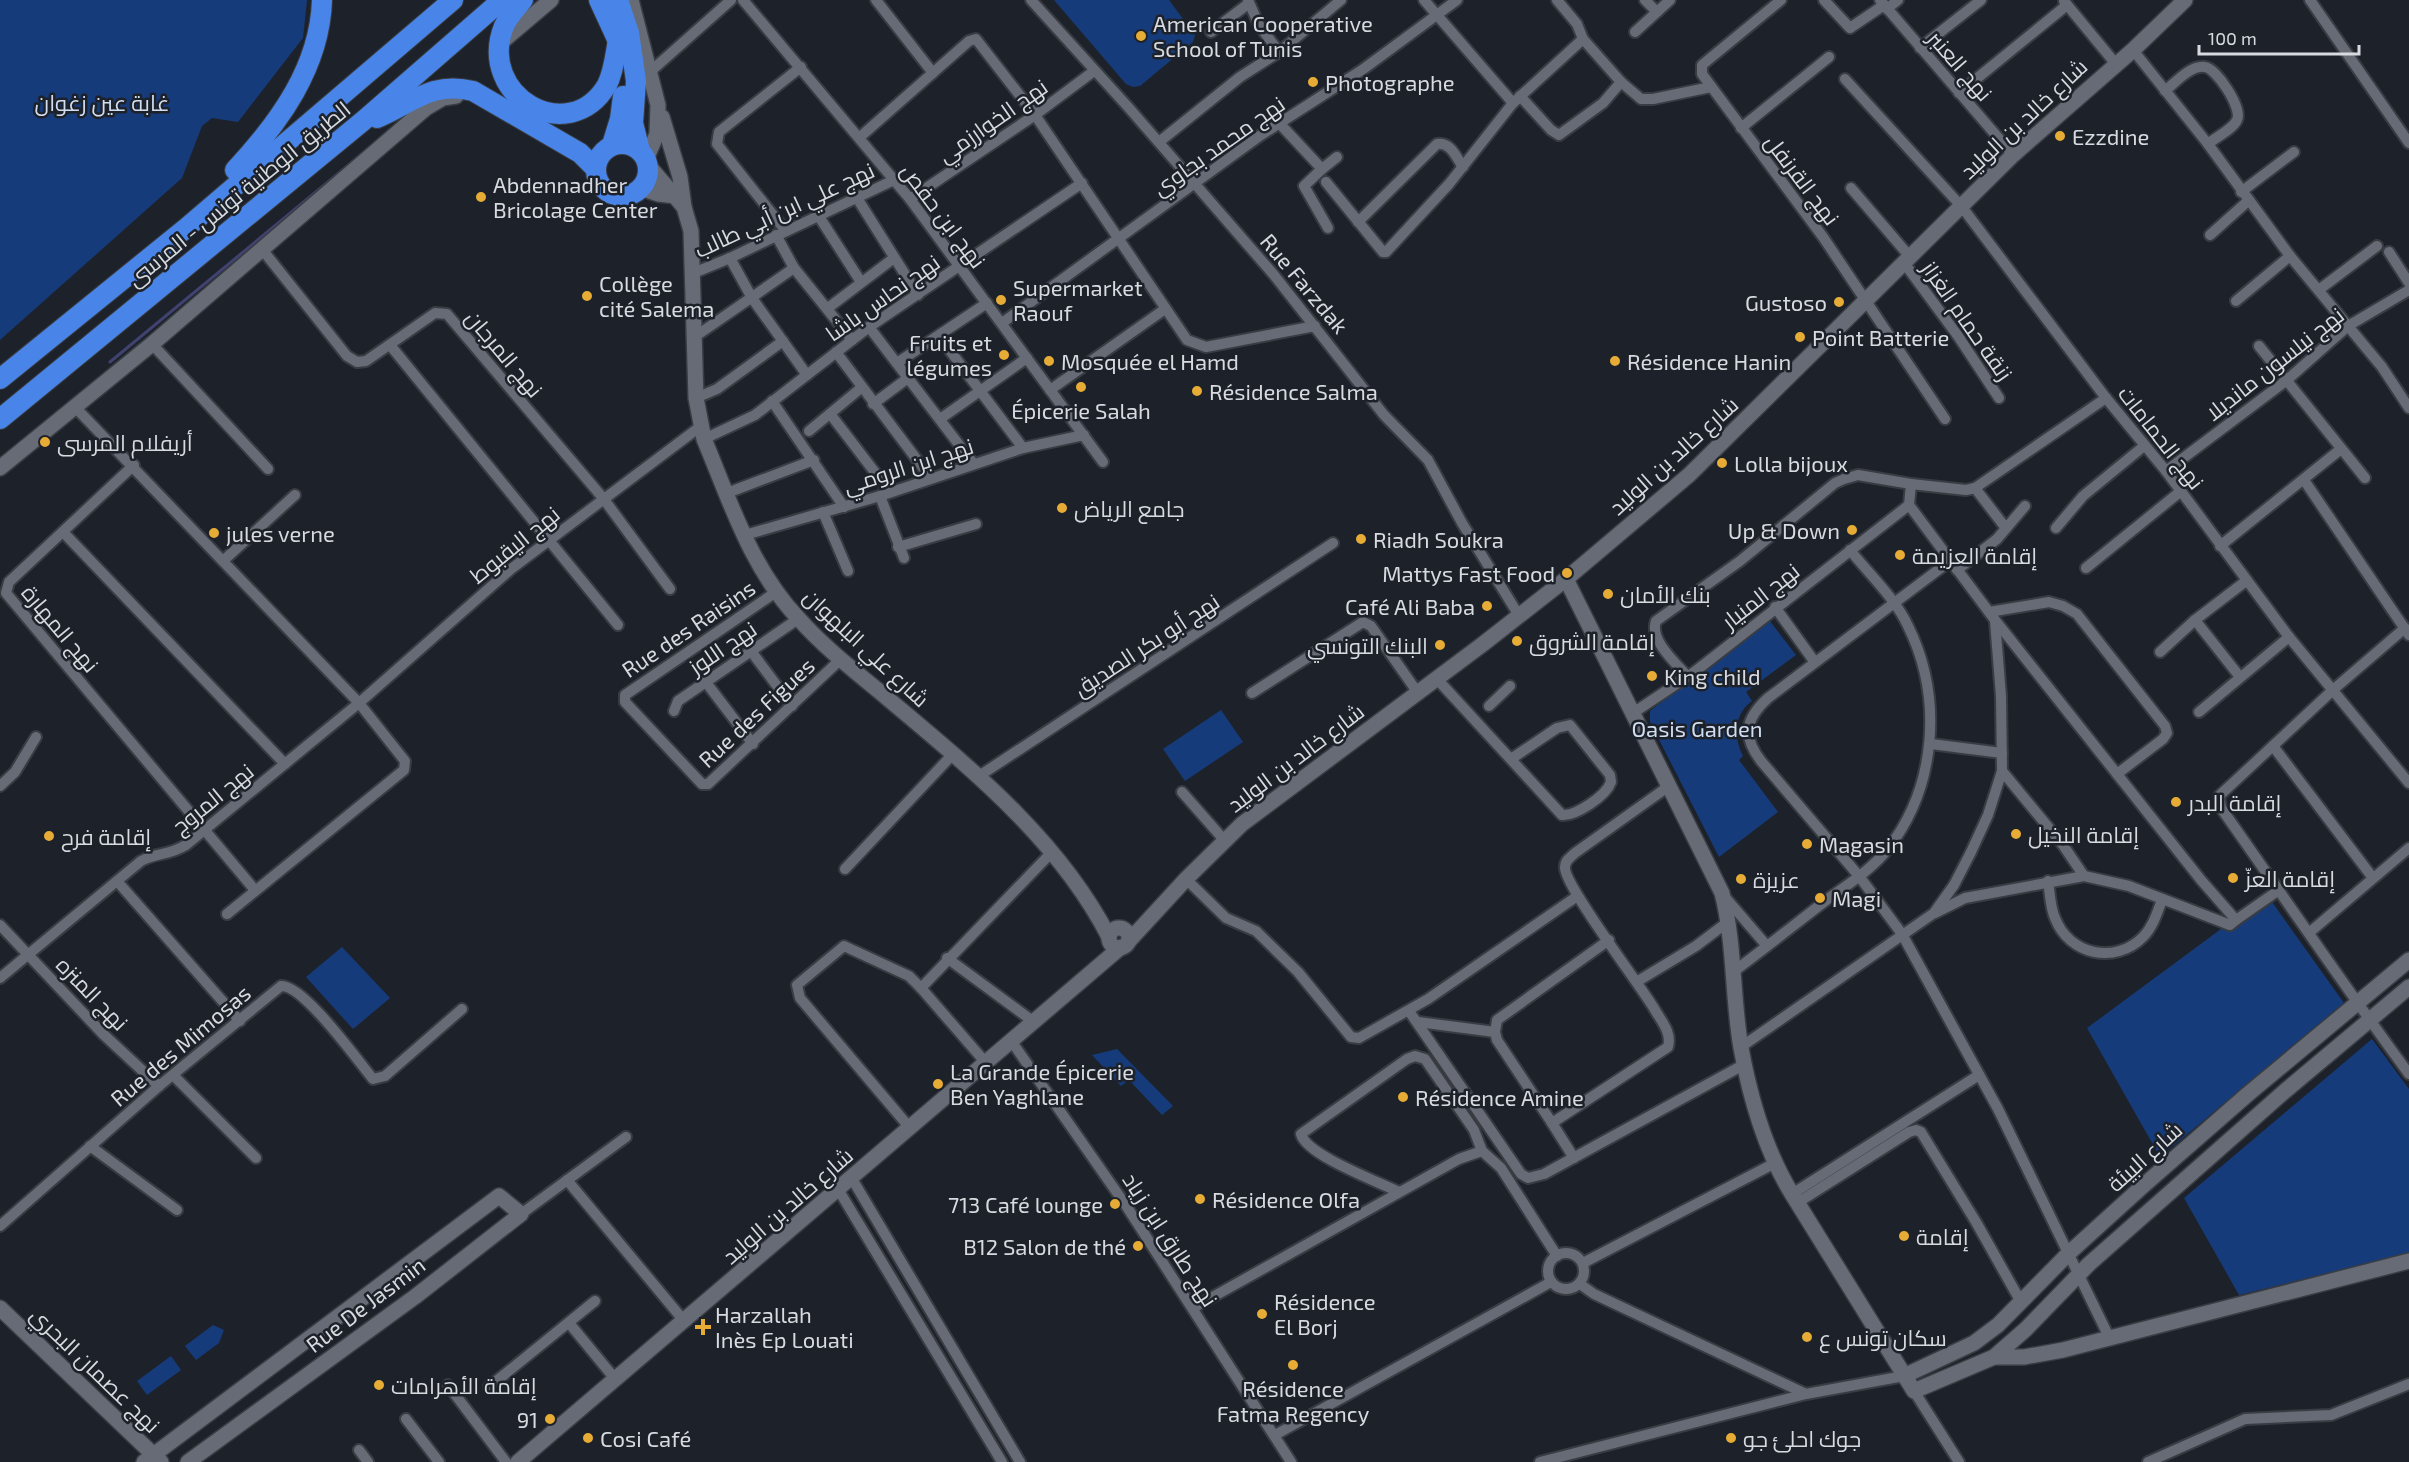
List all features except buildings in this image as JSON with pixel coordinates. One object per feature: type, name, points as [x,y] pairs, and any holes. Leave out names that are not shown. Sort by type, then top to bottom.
[{"type":"highway","points":[[185,229],[275,125],[306,70],[315,42],[322,0]]},
{"type":"highway","name":"الطريق الوطنية تونس - المرسى","points":[[0,379],[185,229],[453,0]]},
{"type":"highway","name":"الطريق الوطنية تونس - المرسى","points":[[0,419],[363,121],[502,0]]},
{"type":"highway","points":[[523,0],[505,24],[499,44],[503,74],[515,95],[532,107],[552,113],[568,112],[595,98],[612,73],[618,40],[616,6]]},
{"type":"highway","points":[[616,6],[629,33],[636,81],[633,123],[645,158],[645,181],[640,188],[622,196],[612,194],[598,180],[596,169],[604,151],[612,145],[620,119],[624,85],[622,49],[618,40]]},
{"type":"highway","points":[[363,121],[392,112],[416,96],[435,89],[461,88],[473,91],[580,153],[596,169]]},
{"type":"highway","points":[[612,145],[632,146],[645,158]]},
{"type":"street","points":[[499,44],[551,0]]},
{"type":"street","points":[[651,71],[731,0]]},
{"type":"street","name":"نهج ابن حفص","points":[[743,0],[910,199],[958,268],[1002,323],[1103,462]]},
{"type":"street","name":"Rue Farzdak","points":[[1031,0],[1159,142],[1274,275],[1384,415],[1428,460],[1462,523],[1518,614]]},
{"type":"street","points":[[1159,142],[1240,77],[1279,52],[1341,0]]},
{"type":"street","points":[[1424,0],[1517,99],[1559,135],[1603,103],[1622,82]]},
{"type":"street","name":"نهج محمد بجاوي","points":[[1002,323],[1280,124],[1362,70],[1457,0]]},
{"type":"street","points":[[1557,0],[1577,24],[1583,39],[1622,82],[1641,99],[1647,100],[1711,87]]},
{"type":"street","points":[[1646,0],[1657,12]]},
{"type":"street","points":[[1635,32],[1670,0]]},
{"type":"street","name":"نهج القرنفل","points":[[1781,0],[1702,65],[1702,74],[1823,237],[1945,419]]},
{"type":"street","points":[[1824,0],[1850,28],[1884,4],[1898,0]]},
{"type":"street","points":[[1920,48],[1982,0]]},
{"type":"street","name":"شارع خالد بن الوليد","points":[[518,1462],[1012,1042],[1083,979],[1119,937],[1159,906],[1225,841],[1284,791],[1437,679],[1566,579],[1689,475],[2013,155],[2115,63],[2133,50],[2185,0]]},
{"type":"street","points":[[2310,0],[2409,143]]},
{"type":"street","points":[[878,1],[933,73]]},
{"type":"street","points":[[1211,32],[1248,2],[1279,52]]},
{"type":"street","points":[[1959,93],[2065,3],[2115,63]]},
{"type":"street","name":"نهج العنبر","points":[[1884,4],[2013,155]]},
{"type":"street","points":[[616,6],[651,71],[658,105],[680,177],[680,201]]},
{"type":"street","points":[[860,137],[969,41],[976,39],[1035,115],[1187,340],[1194,345],[1206,347],[1315,326]]},
{"type":"street","points":[[1326,182],[1383,252],[1386,252],[1463,167],[1517,99],[1583,39]]},
{"type":"street","points":[[2133,50],[2208,144],[2290,256],[2320,289],[2382,367],[2409,408]]},
{"type":"street","points":[[1741,128],[1829,57]]},
{"type":"street","points":[[2165,91],[2195,68],[2202,66],[2213,71],[2234,99],[2238,118],[2208,144]]},
{"type":"street","points":[[801,67],[719,132],[716,137],[717,144],[780,233],[794,268],[852,340]]},
{"type":"street","name":"نهج الخوارزمي","points":[[910,199],[1035,115],[1094,71]]},
{"type":"street","name":"نهج الحمامات","points":[[1845,79],[1962,207],[2106,398],[2166,471],[2289,637],[2334,688],[2409,783]]},
{"type":"street","points":[[0,468],[152,344],[261,248],[436,102],[457,96],[493,102]]},
{"type":"street","points":[[658,105],[657,134],[645,158],[680,201]]},
{"type":"street","points":[[1280,124],[1322,169]]},
{"type":"street","points":[[1358,222],[1437,144],[1446,144],[1450,147],[1463,167]]},
{"type":"street","points":[[2241,192],[2294,152]]},
{"type":"street","points":[[1328,228],[1304,186],[1337,157]]},
{"type":"street","name":"نهج علي ابن أبي طالب","points":[[691,274],[730,258],[894,180]]},
{"type":"street","name":"نهج نحاس باشا","points":[[702,432],[755,415],[869,327],[1082,183]]},
{"type":"street","points":[[640,188],[680,201]]},
{"type":"street","name":"زنقة حمام الغزاز","points":[[1851,188],[1908,261],[1999,398]]},
{"type":"street","points":[[857,198],[918,294]]},
{"type":"street","name":"شارع علي البلهوان","points":[[680,201],[693,245],[691,274],[693,338],[696,398],[702,432],[753,557],[776,592],[798,619],[841,659],[979,777],[1052,852],[1119,937]]},
{"type":"street","points":[[2210,235],[2248,201]]},
{"type":"street","points":[[818,215],[861,282]]},
{"type":"street","points":[[2320,289],[2377,246]]},
{"type":"street","name":"نهج المرجان","points":[[261,248],[347,356],[357,362],[366,361],[435,313],[447,314],[603,498],[670,589]]},
{"type":"street","points":[[2389,252],[2409,283]]},
{"type":"street","points":[[2236,301],[2290,256]]},
{"type":"street","points":[[730,258],[752,298],[807,375]]},
{"type":"street","points":[[828,308],[894,258]]},
{"type":"street","points":[[693,338],[794,268]]},
{"type":"street","name":"نهج نيلسون مانديلا","points":[[2166,471],[2287,380],[2348,326],[2409,290]]},
{"type":"street","points":[[897,363],[987,303]]},
{"type":"street","points":[[1050,390],[1165,309]]},
{"type":"street","points":[[869,327],[973,463]]},
{"type":"street","points":[[939,336],[1023,448]]},
{"type":"street","points":[[696,398],[717,389],[783,341]]},
{"type":"street","points":[[152,344],[268,469]]},
{"type":"street","points":[[390,345],[618,625]]},
{"type":"street","points":[[2259,346],[2365,478]]},
{"type":"street","points":[[836,352],[930,477]]},
{"type":"street","points":[[940,419],[979,389],[1027,358]]},
{"type":"street","points":[[873,404],[908,378]]},
{"type":"street","points":[[809,432],[861,388]]},
{"type":"street","points":[[1688,677],[1656,638],[1654,629],[1656,621],[1740,561],[1835,483],[1858,475],[1911,484],[1966,490],[1975,488],[2106,398]]},
{"type":"street","points":[[772,401],[844,507]]},
{"type":"street","points":[[75,407],[134,465],[359,703],[405,761],[406,766],[254,889],[227,914]]},
{"type":"street","points":[[831,415],[885,494],[898,547],[904,558]]},
{"type":"street","name":"نهج اليقبوط","points":[[359,703],[511,569],[603,498],[702,432]]},
{"type":"street","name":"نهج ابن الرومي","points":[[745,535],[844,507],[1023,448],[1084,435]]},
{"type":"street","points":[[2056,528],[2083,496],[2144,446]]},
{"type":"street","points":[[2220,546],[2341,449]]},
{"type":"street","points":[[727,493],[814,460]]},
{"type":"street","name":"نهج المهارة","points":[[134,465],[9,582],[6,593],[206,828]]},
{"type":"street","points":[[2304,480],[2407,632],[2334,688],[2219,796],[2219,803],[2310,932],[2355,1003],[2409,1074]]},
{"type":"street","points":[[1911,484],[1909,505],[1954,566],[2201,880],[2236,920]]},
{"type":"street","points":[[1975,488],[2005,528]]},
{"type":"street","points":[[2086,568],[2181,491]]},
{"type":"street","points":[[224,560],[295,495]]},
{"type":"street","name":"نهج المنيار","points":[[1633,713],[1688,677],[1775,607],[1909,505]]},
{"type":"street","points":[[2025,506],[1997,539],[1892,603],[1814,661],[1751,715],[1749,739],[1753,750],[1768,770],[1859,876],[1902,934],[1979,1075],[2110,1339]]},
{"type":"street","points":[[823,512],[848,571]]},
{"type":"street","points":[[898,547],[975,524]]},
{"type":"street","points":[[64,532],[285,764]]},
{"type":"street","name":"نهج أبو بكر الصديق","points":[[979,777],[1333,543]]},
{"type":"street","points":[[1733,972],[1859,876],[1887,849],[1916,798],[1931,744],[1928,691],[1919,655],[1908,625],[1850,550]]},
{"type":"street","points":[[1566,579],[1722,893],[1729,921],[1741,1047],[1757,1108],[1775,1163],[1794,1199],[1959,1462]]},
{"type":"street","points":[[2160,652],[2195,620],[2246,581]]},
{"type":"street","name":"Rue des Raisins","points":[[623,699],[776,592]]},
{"type":"street","points":[[1992,616],[2049,602],[2063,606],[2077,614],[2130,680],[2165,726],[2167,733],[2163,739],[2117,774]]},
{"type":"street","points":[[1775,607],[1814,661]]},
{"type":"street","points":[[1934,913],[1954,885],[1971,852],[1988,815],[2002,771],[1992,616]]},
{"type":"street","name":"نهج اللوز","points":[[674,711],[678,701],[798,619]]},
{"type":"street","points":[[2195,620],[2240,677]]},
{"type":"street","points":[[1252,693],[1363,622],[1371,626],[1418,693]]},
{"type":"street","points":[[2199,712],[2289,637]]},
{"type":"street","points":[[752,651],[792,706]]},
{"type":"street","name":"Rue des Figues","points":[[623,699],[702,784],[708,784],[841,659]]},
{"type":"street","points":[[1437,679],[1562,815],[1573,814],[1604,792],[1611,782],[1610,775],[1570,725],[1557,728],[1511,759]]},
{"type":"street","points":[[705,681],[753,744]]},
{"type":"street","points":[[1489,706],[1510,686]]},
{"type":"street","name":"نهج المروج","points":[[0,978],[141,861],[175,852],[359,703]]},
{"type":"street","points":[[2,780],[27,754],[36,737]]},
{"type":"street","points":[[1931,744],[2002,753]]},
{"type":"street","points":[[2272,746],[2373,878]]},
{"type":"street","points":[[845,869],[953,754]]},
{"type":"street","points":[[2002,771],[2063,845],[2084,876]]},
{"type":"street","points":[[1552,1123],[1668,1047],[1670,1038],[1668,1032],[1638,981],[1576,897],[1566,879],[1564,869],[1566,861],[1669,786]]},
{"type":"street","points":[[1182,792],[1225,841]]},
{"type":"street","points":[[206,828],[254,889]]},
{"type":"street","points":[[2310,932],[2409,848]]},
{"type":"street","points":[[921,988],[947,958],[1052,852]]},
{"type":"street","points":[[1741,1047],[1902,934],[1934,913],[1965,898],[2084,876],[2129,886],[2230,925],[2279,890]]},
{"type":"street","points":[[1186,879],[1226,918],[1256,931],[1298,972],[1351,1037],[1359,1038],[1409,1011],[1576,897]]},
{"type":"street","points":[[117,881],[240,1021]]},
{"type":"street","points":[[2048,881],[2055,918],[2061,930],[2070,941],[2101,955],[2118,952],[2144,936],[2155,920],[2162,900]]},
{"type":"street","points":[[1722,893],[1767,946]]},
{"type":"street","points":[[1638,981],[1696,946],[1729,921]]},
{"type":"street","name":"نهج المنزه","points":[[0,925],[103,1034],[159,1086]]},
{"type":"street","points":[[1574,1158],[1495,1032],[1497,1020],[1609,940]]},
{"type":"street","points":[[910,1128],[801,998],[797,985],[844,946],[909,976],[938,1004],[986,1063]]},
{"type":"street","points":[[947,958],[1034,1022]]},
{"type":"street","name":"شارع البيئة","points":[[1904,1376],[1974,1343],[2021,1302],[2069,1253],[2248,1094],[2409,960]]},
{"type":"street","name":"Rue des Mimosas","points":[[0,1226],[159,1086],[277,989],[290,987],[315,1009],[373,1079],[379,1079],[462,1009]]},
{"type":"street","name":"شارع البيئة","points":[[1914,1391],[1994,1357],[2026,1329],[2079,1273],[2285,1091],[2409,987]]},
{"type":"street","points":[[1409,1011],[1521,1174],[1528,1178],[1536,1177],[1574,1158],[1745,1064]]},
{"type":"street","points":[[1418,1022],[1495,1032]]},
{"type":"street","name":"نهج طارق ابن زياد","points":[[1012,1042],[1127,1207],[1291,1462]]},
{"type":"street","points":[[1400,1192],[1316,1152],[1302,1140],[1301,1134],[1407,1059],[1415,1056],[1425,1059],[1473,1130],[1482,1151],[1501,1168],[1557,1256]]},
{"type":"street","points":[[173,1075],[256,1158]]},
{"type":"street","points":[[1794,1199],[1979,1075]]},
{"type":"street","points":[[1794,1199],[1909,1132],[1916,1130],[1921,1132],[2021,1302]]},
{"type":"street","name":"Rue De Jasmin","points":[[188,1462],[406,1303],[520,1214],[626,1137]]},
{"type":"street","points":[[90,1146],[177,1210]]},
{"type":"street","points":[[1193,1308],[1459,1159],[1482,1151]]},
{"type":"street","points":[[1582,1263],[1775,1163]]},
{"type":"street","points":[[851,1177],[1020,1462]]},
{"type":"street","points":[[567,1180],[685,1322]]},
{"type":"street","points":[[838,1189],[1002,1462]]},
{"type":"street","name":"Rue De Jasmin","points":[[153,1460],[499,1196],[520,1214]]},
{"type":"street","points":[[1574,1255],[1582,1263],[1584,1274],[1580,1284],[1565,1290],[1551,1282],[1548,1271],[1557,1256],[1574,1255]]},
{"type":"street","points":[[1994,1357],[2025,1358],[2110,1339],[2409,1261]]},
{"type":"street","points":[[1275,1435],[1551,1282]]},
{"type":"street","points":[[1580,1284],[1594,1294],[1806,1394]]},
{"type":"street","points":[[489,1388],[596,1301]]},
{"type":"street","name":"نهج عصمان البحري","points":[[0,1308],[153,1460]]},
{"type":"street","points":[[569,1323],[616,1380]]},
{"type":"street","points":[[1540,1462],[1806,1394],[1904,1376]]},
{"type":"street","points":[[2148,1462],[2246,1419],[2331,1415],[2409,1384]]},
{"type":"street","points":[[448,1385],[506,1462]]},
{"type":"street","points":[[406,1419],[439,1462]]},
{"type":"street","points":[[360,1450],[368,1462]]},
{"type":"green space","name":"غابة عين زغوان","points":[[0,0],[307,0],[303,38],[238,122],[212,118],[202,126],[182,178],[0,340]]},
{"type":"green space","points":[[1054,0],[1169,0],[1195,35],[1193,42],[1140,86],[1133,87],[1126,84]]},
{"type":"green space","name":"Oasis Garden","points":[[1769,620],[1796,655],[1746,692],[1752,701],[1742,712],[1737,734],[1743,756],[1739,760],[1778,812],[1719,857],[1650,722],[1650,711]]},
{"type":"green space","points":[[1221,710],[1243,742],[1185,781],[1163,749]]},
{"type":"green space","points":[[2267,895],[2344,1003],[2160,1157],[2087,1028]]},
{"type":"green space","points":[[342,947],[390,998],[353,1029],[306,977]]},
{"type":"green space","points":[[2372,1039],[2409,1089],[2409,1253],[2239,1295],[2184,1198]]},
{"type":"green space","points":[[1117,1049],[1173,1106],[1162,1115],[1129,1080],[1121,1086],[1092,1055]]},
{"type":"green space","points":[[213,1325],[224,1330],[219,1343],[196,1360],[185,1346]]},
{"type":"green space","points":[[171,1356],[181,1370],[147,1395],[137,1381]]},
{"type":"waterway","points":[[110,362],[357,158]]},
{"type":"place","name":"American Cooperative School of Tunis","points":[[1141,36]]},
{"type":"place","name":"Photographe","points":[[1313,82]]},
{"type":"place","name":"Ezzdine","points":[[2060,136]]},
{"type":"place","name":"Abdennadher Bricolage Center","points":[[481,197]]},
{"type":"place","name":"Collège cité Salema","points":[[587,296]]},
{"type":"place","name":"Supermarket Raouf","points":[[1001,300]]},
{"type":"place","name":"Gustoso","points":[[1839,302]]},
{"type":"place","name":"Point Batterie","points":[[1800,337]]},
{"type":"place","name":"Fruits et légumes","points":[[1004,355]]},
{"type":"place","name":"Mosquée el Hamd","points":[[1049,361]]},
{"type":"place","name":"Résidence Hanin","points":[[1615,361]]},
{"type":"place","name":"Épicerie Salah","points":[[1081,387]]},
{"type":"place","name":"Résidence Salma","points":[[1197,391]]},
{"type":"place","name":"أريفلام المرسى","points":[[45,442]]},
{"type":"place","name":"Lolla bijoux","points":[[1722,463]]},
{"type":"place","name":"جامع الرياض","points":[[1062,508]]},
{"type":"place","name":"Up & Down","points":[[1852,530]]},
{"type":"place","name":"jules verne","points":[[214,533]]},
{"type":"place","name":"Riadh Soukra","points":[[1361,539]]},
{"type":"place","name":"إقامة العزيمة","points":[[1900,555]]},
{"type":"place","name":"Mattys Fast Food","points":[[1567,573]]},
{"type":"place","name":"بنك الأمان","points":[[1608,594]]},
{"type":"place","name":"Café Ali Baba","points":[[1487,606]]},
{"type":"place","name":"إقامة الشروق","points":[[1517,641]]},
{"type":"place","name":"البنك التونسي","points":[[1440,645]]},
{"type":"place","name":"King child","points":[[1652,676]]},
{"type":"place","name":"إقامة البدر","points":[[2176,802]]},
{"type":"place","name":"إقامة النخيل","points":[[2016,834]]},
{"type":"place","name":"إقامة فرح","points":[[49,836]]},
{"type":"place","name":"Magasin","points":[[1807,844]]},
{"type":"place","name":"إقامة العزّ","points":[[2233,878]]},
{"type":"place","name":"عزيزة","points":[[1741,879]]},
{"type":"place","name":"Magi","points":[[1820,898]]},
{"type":"place","name":"La Grande Épicerie Ben Yaghlane","points":[[938,1084]]},
{"type":"place","name":"Résidence Amine","points":[[1403,1097]]},
{"type":"place","name":"Résidence Olfa","points":[[1200,1199]]},
{"type":"place","name":"713 Café lounge","points":[[1115,1204]]},
{"type":"place","name":"إقامة","points":[[1904,1236]]},
{"type":"place","name":"B12 Salon de thé","points":[[1138,1246]]},
{"type":"place","name":"Résidence El Borj","points":[[1262,1314]]},
{"type":"place","name":"Harzallah Inès Ep Louati","points":[[703,1327]]},
{"type":"place","name":"سكان تونس ع","points":[[1807,1337]]},
{"type":"place","name":"Résidence Fatma Regency","points":[[1293,1365]]},
{"type":"place","name":"إقامة الأهرامات","points":[[379,1385]]},
{"type":"place","name":"91","points":[[550,1419]]},
{"type":"place","name":"Cosi Café","points":[[588,1438]]},
{"type":"place","name":"جوك احلئ جو","points":[[1731,1438]]}]
